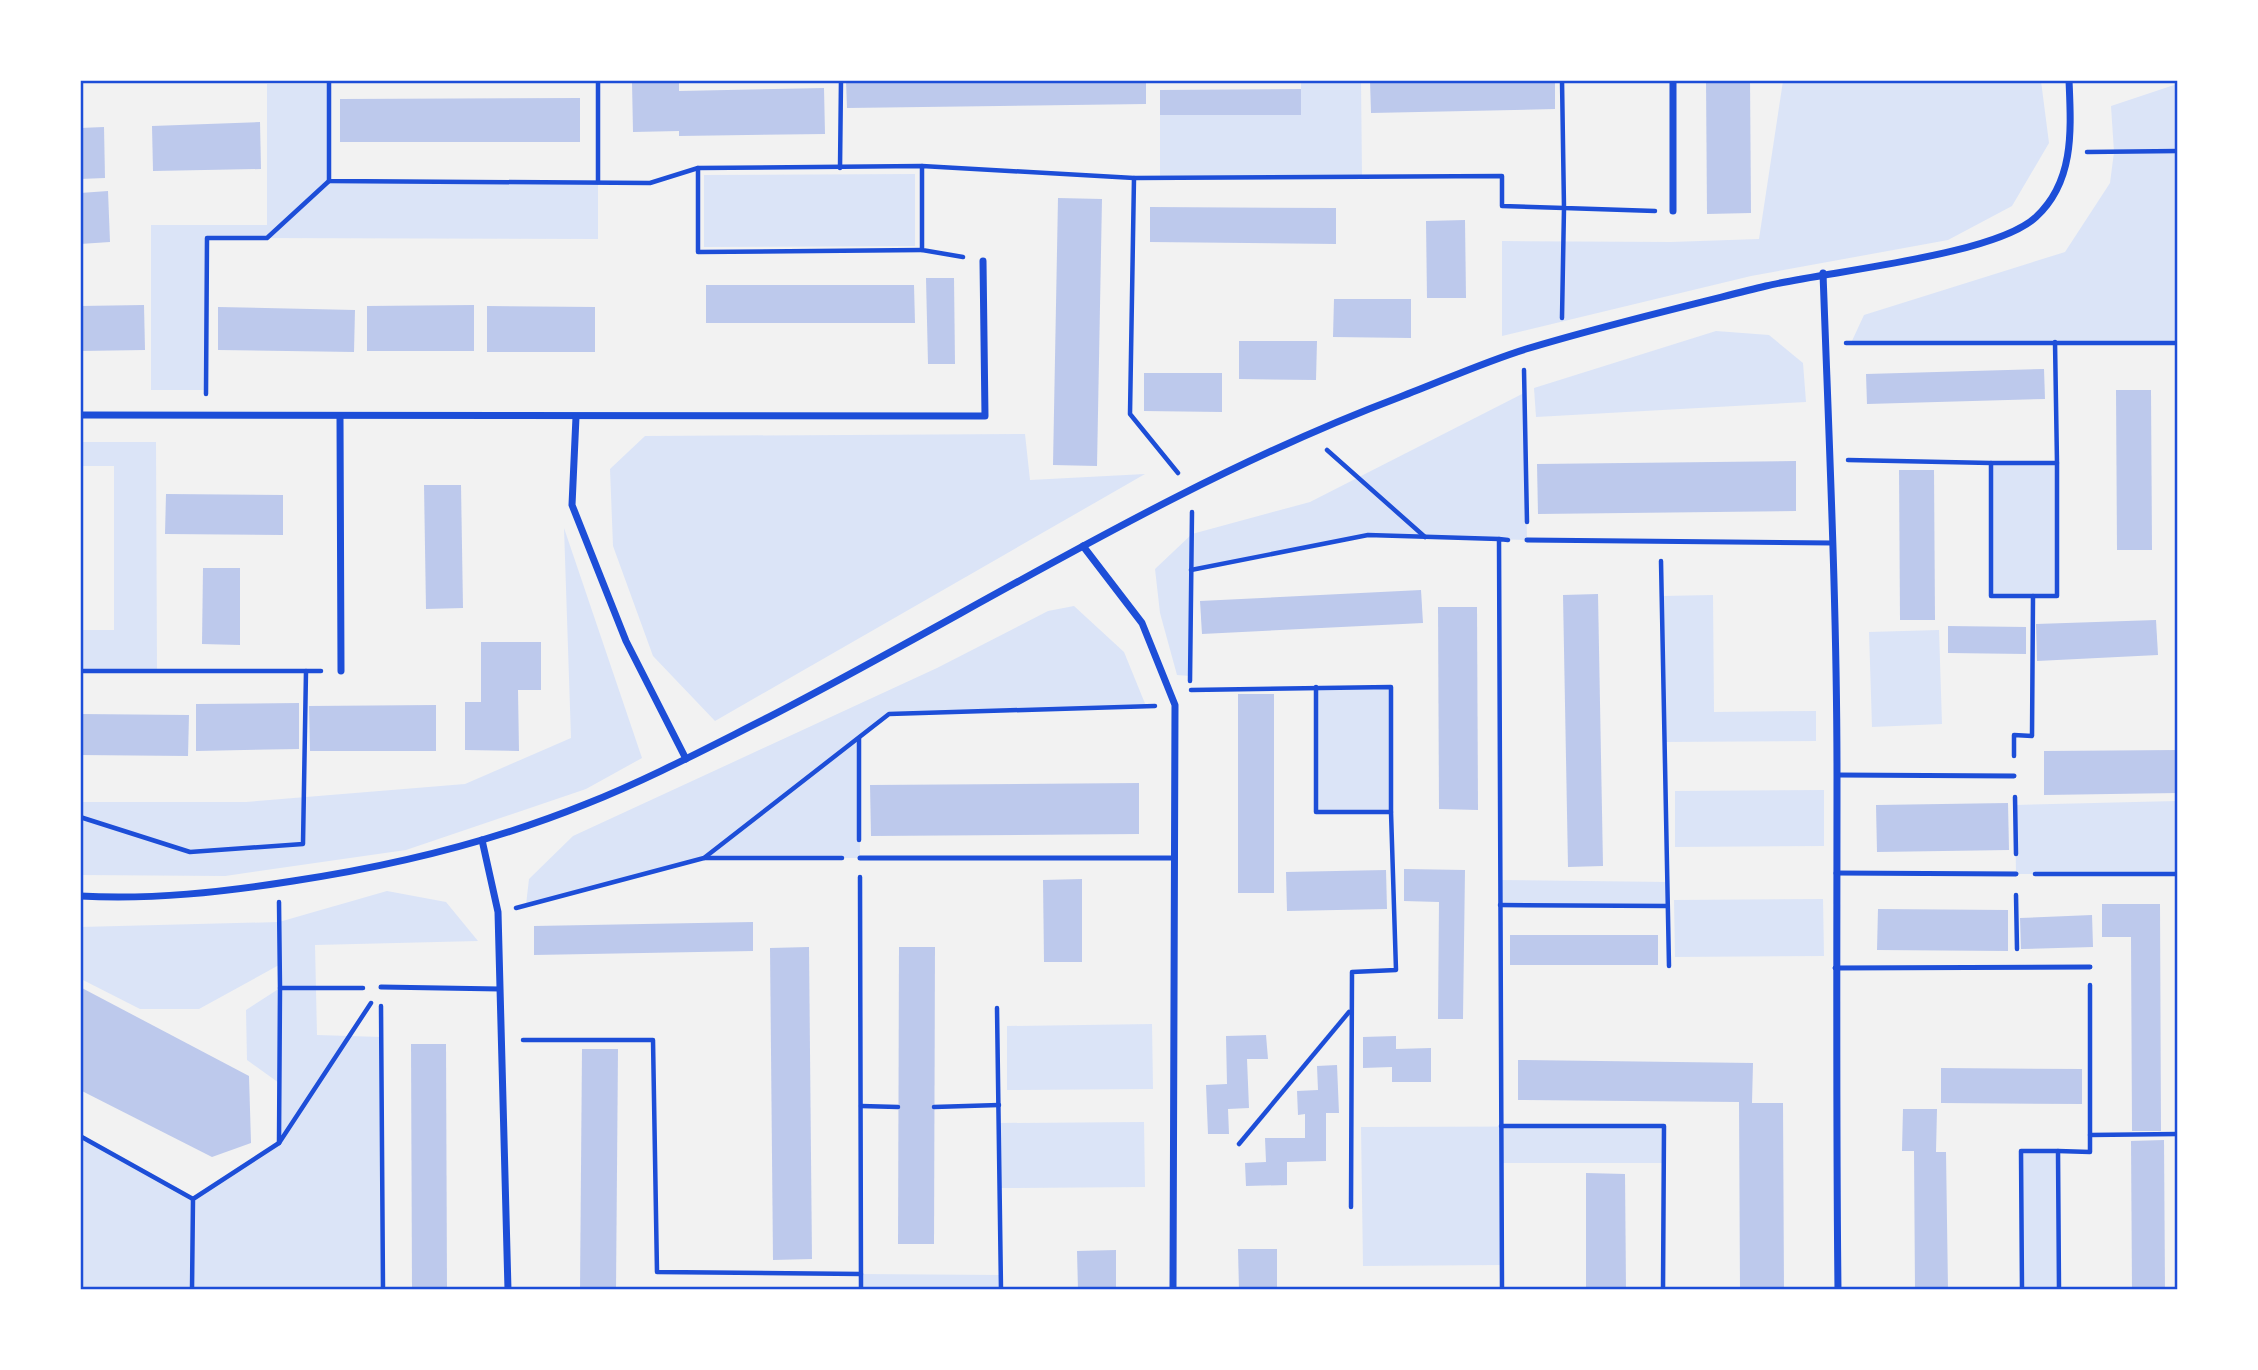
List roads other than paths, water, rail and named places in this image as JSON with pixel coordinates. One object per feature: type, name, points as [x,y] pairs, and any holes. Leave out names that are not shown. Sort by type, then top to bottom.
[{"type":"street","points":[[1673,80],[1673,211]]},
{"type":"street","points":[[80,896],[122,898],[220,892],[411,860],[482,840],[586,804],[685,759],[903,648],[1083,546],[1342,419],[1524,350],[1823,273],[1996,240],[2036,217],[2051,198],[2071,152],[2069,80]]},
{"type":"street","points":[[80,415],[206,418],[985,416],[983,261]]},
{"type":"street","points":[[1823,273],[1833,543],[1837,775],[1835,968],[1838,1290]]},
{"type":"street","points":[[340,417],[341,671]]},
{"type":"street","points":[[576,417],[572,505],[626,641],[685,759]]},
{"type":"street","points":[[1083,546],[1142,623],[1175,705],[1173,1290]]},
{"type":"street","points":[[482,840],[498,912],[508,1290]]},
{"type":"lane","points":[[1527,540],[1833,543]]},
{"type":"lane","points":[[1837,775],[2014,776]]},
{"type":"lane","points":[[859,858],[1175,858]]},
{"type":"lane","points":[[1836,873],[2016,874]]},
{"type":"lane","points":[[1835,968],[2090,967]]},
{"type":"lane","points":[[381,988],[500,989]]}]
